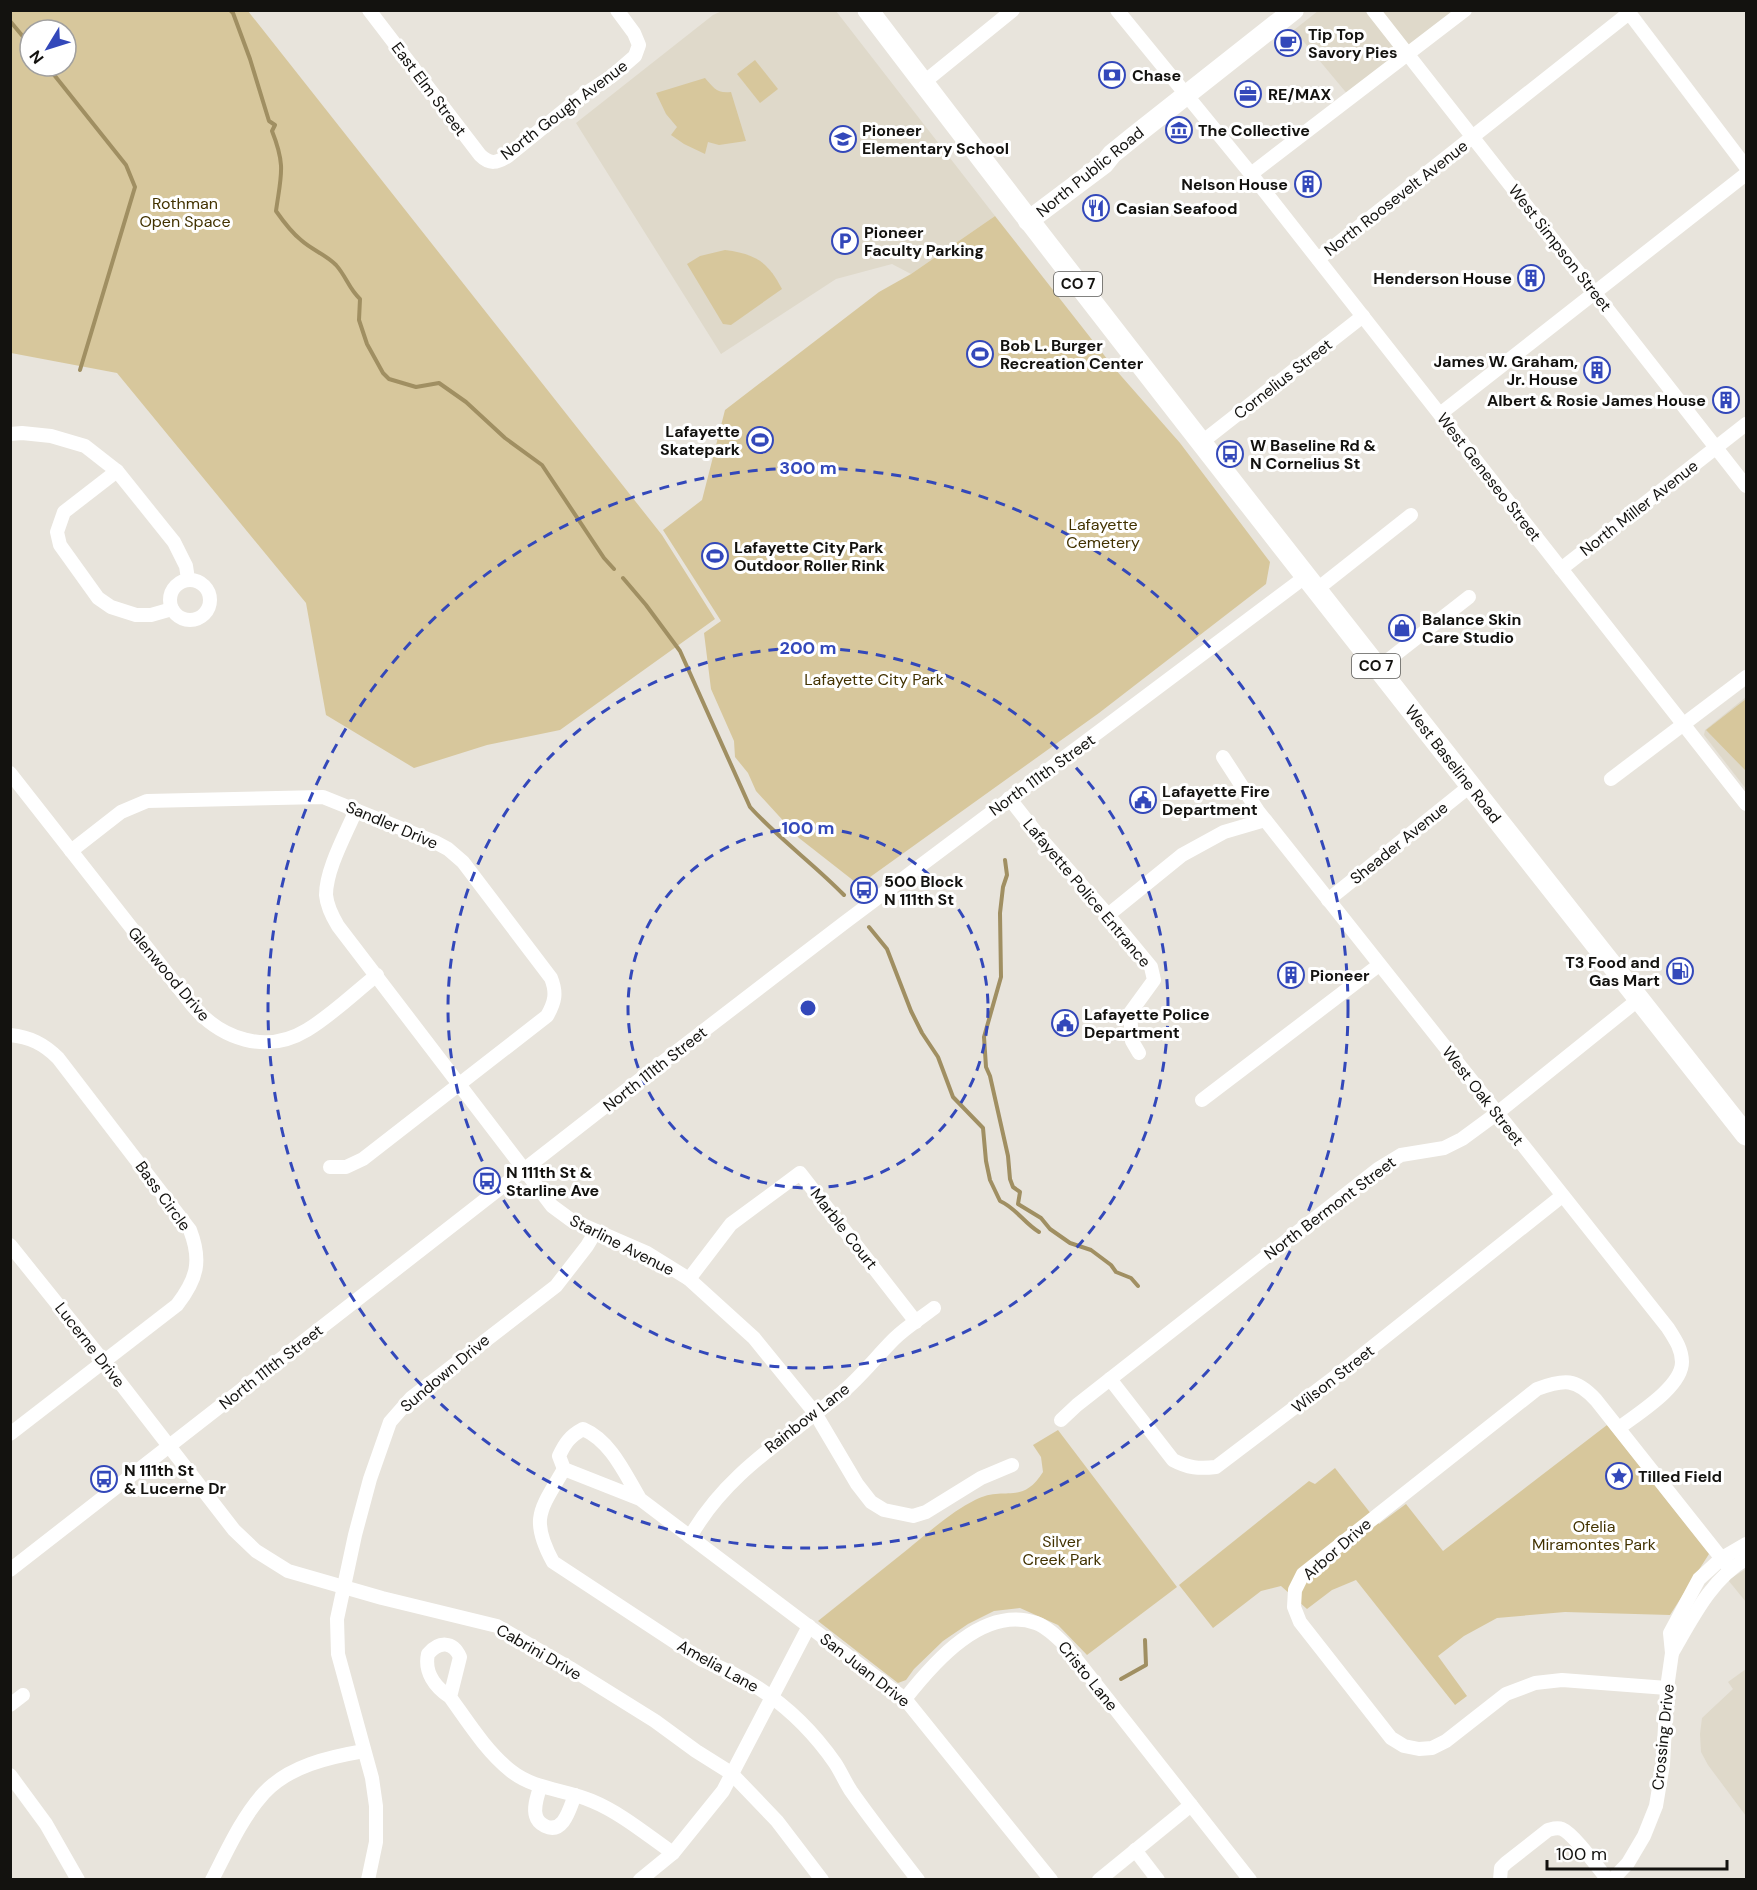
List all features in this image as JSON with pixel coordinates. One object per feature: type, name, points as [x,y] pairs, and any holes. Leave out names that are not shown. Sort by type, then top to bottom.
[{"type":"main road","name":"CO 7","points":[[868,10],[1028,221]]},
{"type":"main road","name":"West Baseline Road","points":[[1028,221],[1746,1135]]},
{"type":"street","name":"North Gough Avenue","points":[[493,163],[508,156],[635,56],[639,45],[634,33],[617,10]]},
{"type":"street","points":[[923,83],[1013,10]]},
{"type":"street","name":"West Geneseo Street","points":[[1117,10],[1251,174],[1746,804]]},
{"type":"street","name":"North Public Road","points":[[1028,221],[1104,164],[1112,154],[1294,10]]},
{"type":"street","name":"West Simpson Street","points":[[1373,10],[1746,486]]},
{"type":"street","points":[[1251,174],[1465,10]]},
{"type":"street","name":"East Elm Street","points":[[372,12],[480,155],[493,163]]},
{"type":"street","points":[[1628,12],[1746,167]]},
{"type":"street","name":"North Roosevelt Avenue","points":[[1318,259],[1628,12]]},
{"type":"street","points":[[1440,414],[1746,174]]},
{"type":"street","name":"Cornelius Street","points":[[1202,442],[1363,316]]},
{"type":"street","name":"North Miller Avenue","points":[[1561,569],[1746,424]]},
{"type":"street","points":[[10,434],[51,435],[85,446],[117,471],[174,542],[186,566],[188,579]]},
{"type":"street","points":[[117,471],[64,512],[57,532],[60,545],[98,598],[111,607],[136,615],[151,615],[172,609]]},
{"type":"street","name":"North 111th Street","points":[[10,1570],[631,1087],[1010,798],[1412,515]]},
{"type":"street","points":[[188,579],[205,586],[210,595],[210,605],[205,614],[197,619],[187,620],[178,616],[172,609],[170,599],[172,590],[178,583],[188,579]]},
{"type":"street","points":[[1378,669],[1469,597]]},
{"type":"street","points":[[1611,779],[1746,677]]},
{"type":"street","name":"West Oak Street","points":[[1223,757],[1265,820],[1668,1328],[1679,1346],[1682,1364],[1674,1382],[1619,1428]]},
{"type":"street","name":"Glenwood Drive","points":[[10,773],[203,1018],[222,1032],[240,1040],[268,1042],[291,1038],[307,1030],[377,975]]},
{"type":"street","name":"Sheader Avenue","points":[[1328,900],[1470,786]]},
{"type":"street","name":"Sandler Drive","points":[[71,851],[121,812],[147,801],[323,797],[435,842],[462,862],[551,978],[556,991],[554,1005],[547,1016],[459,1085]]},
{"type":"street","name":"Lafayette Police Entrance","points":[[1010,798],[1042,841],[1151,967],[1154,980],[1130,1013],[1132,1041],[1139,1053]]},
{"type":"street","name":"Starline Avenue","points":[[356,810],[328,878],[326,896],[331,914],[552,1206],[571,1220],[647,1253],[689,1279],[754,1338],[815,1413],[857,1484],[872,1502],[884,1510],[913,1516],[926,1512],[981,1478],[1012,1465]]},
{"type":"street","points":[[1108,915],[1182,855],[1224,832],[1265,820]]},
{"type":"street","points":[[1202,1100],[1379,965]]},
{"type":"street","name":"North Bermont Street","points":[[1061,1420],[1378,1169],[1401,1155],[1420,1150],[1444,1148],[1462,1139],[1639,999]]},
{"type":"street","name":"Bass Circle","points":[[10,1035],[31,1039],[48,1048],[58,1058],[190,1230],[197,1259],[190,1289],[177,1305],[10,1434]]},
{"type":"street","points":[[330,1167],[346,1167],[363,1160],[459,1085]]},
{"type":"street","name":"Marble Court","points":[[689,1279],[731,1224],[800,1173],[916,1322]]},
{"type":"street","name":"Wilson Street","points":[[1110,1379],[1173,1460],[1184,1466],[1198,1469],[1216,1467],[1328,1383],[1562,1196]]},
{"type":"street","name":"Sundown Drive","points":[[368,1880],[376,1842],[376,1806],[372,1778],[338,1654],[337,1619],[367,1490],[390,1422],[411,1398],[556,1286],[596,1231]]},
{"type":"street","name":"Lucerne Drive","points":[[13,1253],[104,1362],[169,1447]]},
{"type":"street","name":"Rainbow Lane","points":[[690,1537],[702,1516],[736,1477],[763,1453],[848,1388],[896,1337],[934,1308]]},
{"type":"street","name":"Arbor Drive","points":[[1667,1688],[1562,1680],[1535,1683],[1506,1694],[1446,1741],[1432,1748],[1419,1749],[1404,1746],[1391,1738],[1300,1622],[1294,1606],[1295,1590],[1303,1574],[1537,1389],[1558,1382],[1574,1383],[1586,1389],[1726,1564]]},
{"type":"street","name":"San Juan Drive","points":[[640,1499],[609,1449],[595,1434],[583,1429],[572,1435],[565,1443],[559,1456],[564,1469],[640,1499],[905,1699],[1051,1880]]},
{"type":"street","name":"Cabrini Drive","points":[[169,1447],[234,1530],[256,1551],[288,1570],[344,1587],[497,1626],[655,1721],[731,1773],[777,1821],[822,1880]]},
{"type":"street","name":"Amelia Lane","points":[[564,1469],[542,1508],[539,1526],[543,1544],[553,1562],[702,1660],[727,1669],[754,1684],[799,1719],[835,1763],[849,1788],[918,1880]]},
{"type":"street","name":"Crossing Drive","points":[[1610,1880],[1628,1863],[1644,1836],[1656,1806],[1663,1764],[1667,1688],[1672,1653],[1726,1564],[1746,1544]]},
{"type":"street","name":"Crossing Drive","points":[[1726,1564],[1746,1559]]},
{"type":"street","name":"Cristo Lane","points":[[905,1699],[932,1666],[951,1649],[984,1626],[1001,1620],[1018,1619],[1038,1623],[1065,1645],[1191,1805]]},
{"type":"street","points":[[640,1880],[673,1853],[723,1791],[809,1626]]},
{"type":"street","points":[[10,1705],[23,1695]]},
{"type":"street","points":[[450,1697],[496,1757],[524,1780],[540,1787],[595,1802],[617,1814],[673,1853]]},
{"type":"street","points":[[212,1880],[249,1813],[264,1792],[292,1772],[334,1756],[364,1751]]},
{"type":"street","points":[[10,1775],[41,1817],[78,1880]]},
{"type":"street","points":[[540,1787],[535,1814],[540,1823],[550,1828],[556,1827],[566,1818],[575,1795]]},
{"type":"street","points":[[1099,1880],[1191,1805],[1250,1880]]},
{"type":"street","points":[[1500,1880],[1501,1868],[1506,1863],[1548,1830],[1555,1828],[1562,1829],[1571,1836],[1610,1880]]},
{"type":"street","points":[[1136,1850],[1158,1880]]},
{"type":"shaded area","points":[[724,10],[836,11],[995,216],[911,274],[892,264],[836,279],[721,354],[576,123],[713,15]]},
{"type":"shaded area","points":[[1318,11],[1462,11],[1349,96],[1294,30]]},
{"type":"shaded area","points":[[1746,697],[1746,789],[1704,735],[1705,730]]},
{"type":"shaded area","points":[[1746,1569],[1746,1602],[1728,1580]]},
{"type":"shaded area","points":[[1746,1669],[1746,1816],[1708,1765],[1701,1752],[1700,1734],[1702,1718],[1733,1689],[1728,1682]]},
{"type":"green space","name":"Rothman Open Space","points":[[10,11],[248,11],[662,535],[715,619],[560,730],[487,745],[414,768],[326,715],[306,603],[117,373],[11,353]]},
{"type":"green space","points":[[755,60],[778,89],[760,103],[737,74]]},
{"type":"green space","points":[[705,78],[719,91],[731,92],[746,141],[719,145],[708,142],[705,154],[671,135],[677,127],[666,114],[656,93]]},
{"type":"green space","name":"Lafayette City Park","points":[[995,216],[1115,369],[1180,443],[1270,562],[1266,584],[1099,713],[859,885],[799,838],[756,791],[748,773],[735,757],[734,741],[711,689],[704,633],[721,621],[663,530],[702,500],[725,410],[879,292],[911,274]]},
{"type":"green space","points":[[725,250],[745,254],[760,261],[772,272],[782,289],[731,325],[723,324],[687,264],[700,256]]},
{"type":"green space","points":[[1746,699],[1746,771],[1706,730]]},
{"type":"green space","name":"Ofelia Miramontes Park","points":[[1607,1425],[1709,1554],[1670,1615],[1565,1612],[1497,1618],[1464,1636],[1438,1656],[1467,1696],[1455,1705],[1356,1580],[1332,1590],[1307,1609],[1281,1586],[1261,1591],[1213,1628],[1179,1585],[1309,1481],[1315,1484],[1335,1468],[1379,1524],[1406,1504],[1443,1551]]},
{"type":"green space","name":"Silver Creek Park","points":[[1058,1430],[1177,1587],[1087,1655],[1058,1625],[1020,1608],[994,1611],[968,1624],[943,1641],[906,1680],[898,1683],[818,1621],[957,1510],[985,1496],[1028,1489],[1043,1472],[1041,1457],[1033,1445]]},
{"type":"waterway","points":[[230,10],[250,59],[269,121],[275,125],[272,131],[281,162],[276,211],[297,237],[336,265],[360,299],[359,320],[367,344],[383,373],[389,379],[416,387],[439,383],[466,402],[505,438],[542,465],[604,558],[614,569]]},
{"type":"waterway","points":[[10,21],[18,31]]},
{"type":"waterway","points":[[57,78],[126,165],[135,187],[80,370]]},
{"type":"waterway","points":[[623,578],[680,651],[750,807],[844,895]]},
{"type":"waterway","points":[[1005,860],[1007,875],[1000,913],[1001,977],[984,1037],[986,1067],[1008,1156],[1010,1179],[1013,1187],[1020,1192],[1018,1204],[1041,1218],[1050,1229],[1070,1243],[1091,1250],[1111,1265],[1116,1272],[1131,1278],[1138,1286]]},
{"type":"waterway","points":[[869,927],[887,949],[911,1011],[938,1057],[953,1097],[983,1128],[990,1180],[1000,1201],[1039,1232]]},
{"type":"waterway","points":[[1121,1679],[1146,1665],[1145,1640]]},
{"type":"place","name":"Tip Top Savory Pies","points":[[1288,43]]},
{"type":"place","name":"Chase","points":[[1112,75]]},
{"type":"place","name":"RE/MAX","points":[[1248,94]]},
{"type":"place","name":"The Collective","points":[[1179,130]]},
{"type":"place","name":"Pioneer Elementary School","points":[[843,139]]},
{"type":"place","name":"Nelson House","points":[[1308,184]]},
{"type":"place","name":"Casian Seafood","points":[[1096,208]]},
{"type":"place","name":"Pioneer Faculty Parking","points":[[845,241]]},
{"type":"place","name":"Henderson House","points":[[1531,278]]},
{"type":"place","name":"Bob L. Burger Recreation Center","points":[[980,354]]},
{"type":"place","name":"James W. Graham, Jr. House","points":[[1597,370]]},
{"type":"place","name":"Albert & Rosie James House","points":[[1726,400]]},
{"type":"place","name":"Lafayette Skatepark","points":[[760,440]]},
{"type":"place","name":"W Baseline Rd & N Cornelius St","points":[[1230,454]]},
{"type":"place","name":"Lafayette City Park Outdoor Roller Rink","points":[[715,556]]},
{"type":"place","name":"Balance Skin Care Studio","points":[[1402,628]]},
{"type":"place","name":"Lafayette Fire Department","points":[[1143,800]]},
{"type":"place","name":"500 Block N 111th St","points":[[864,890]]},
{"type":"place","name":"T3 Food and Gas Mart","points":[[1680,971]]},
{"type":"place","name":"Pioneer","points":[[1291,975]]},
{"type":"place","name":"Lafayette Police Department","points":[[1065,1023]]},
{"type":"place","name":"N 111th St & Starline Ave","points":[[487,1181]]},
{"type":"place","name":"Tilled Field","points":[[1619,1476]]},
{"type":"place","name":"N 111th St & Lucerne Dr","points":[[104,1479]]},
{"type":"park label","name":"Lafayette Cemetery","points":[[1103,533]]}]
